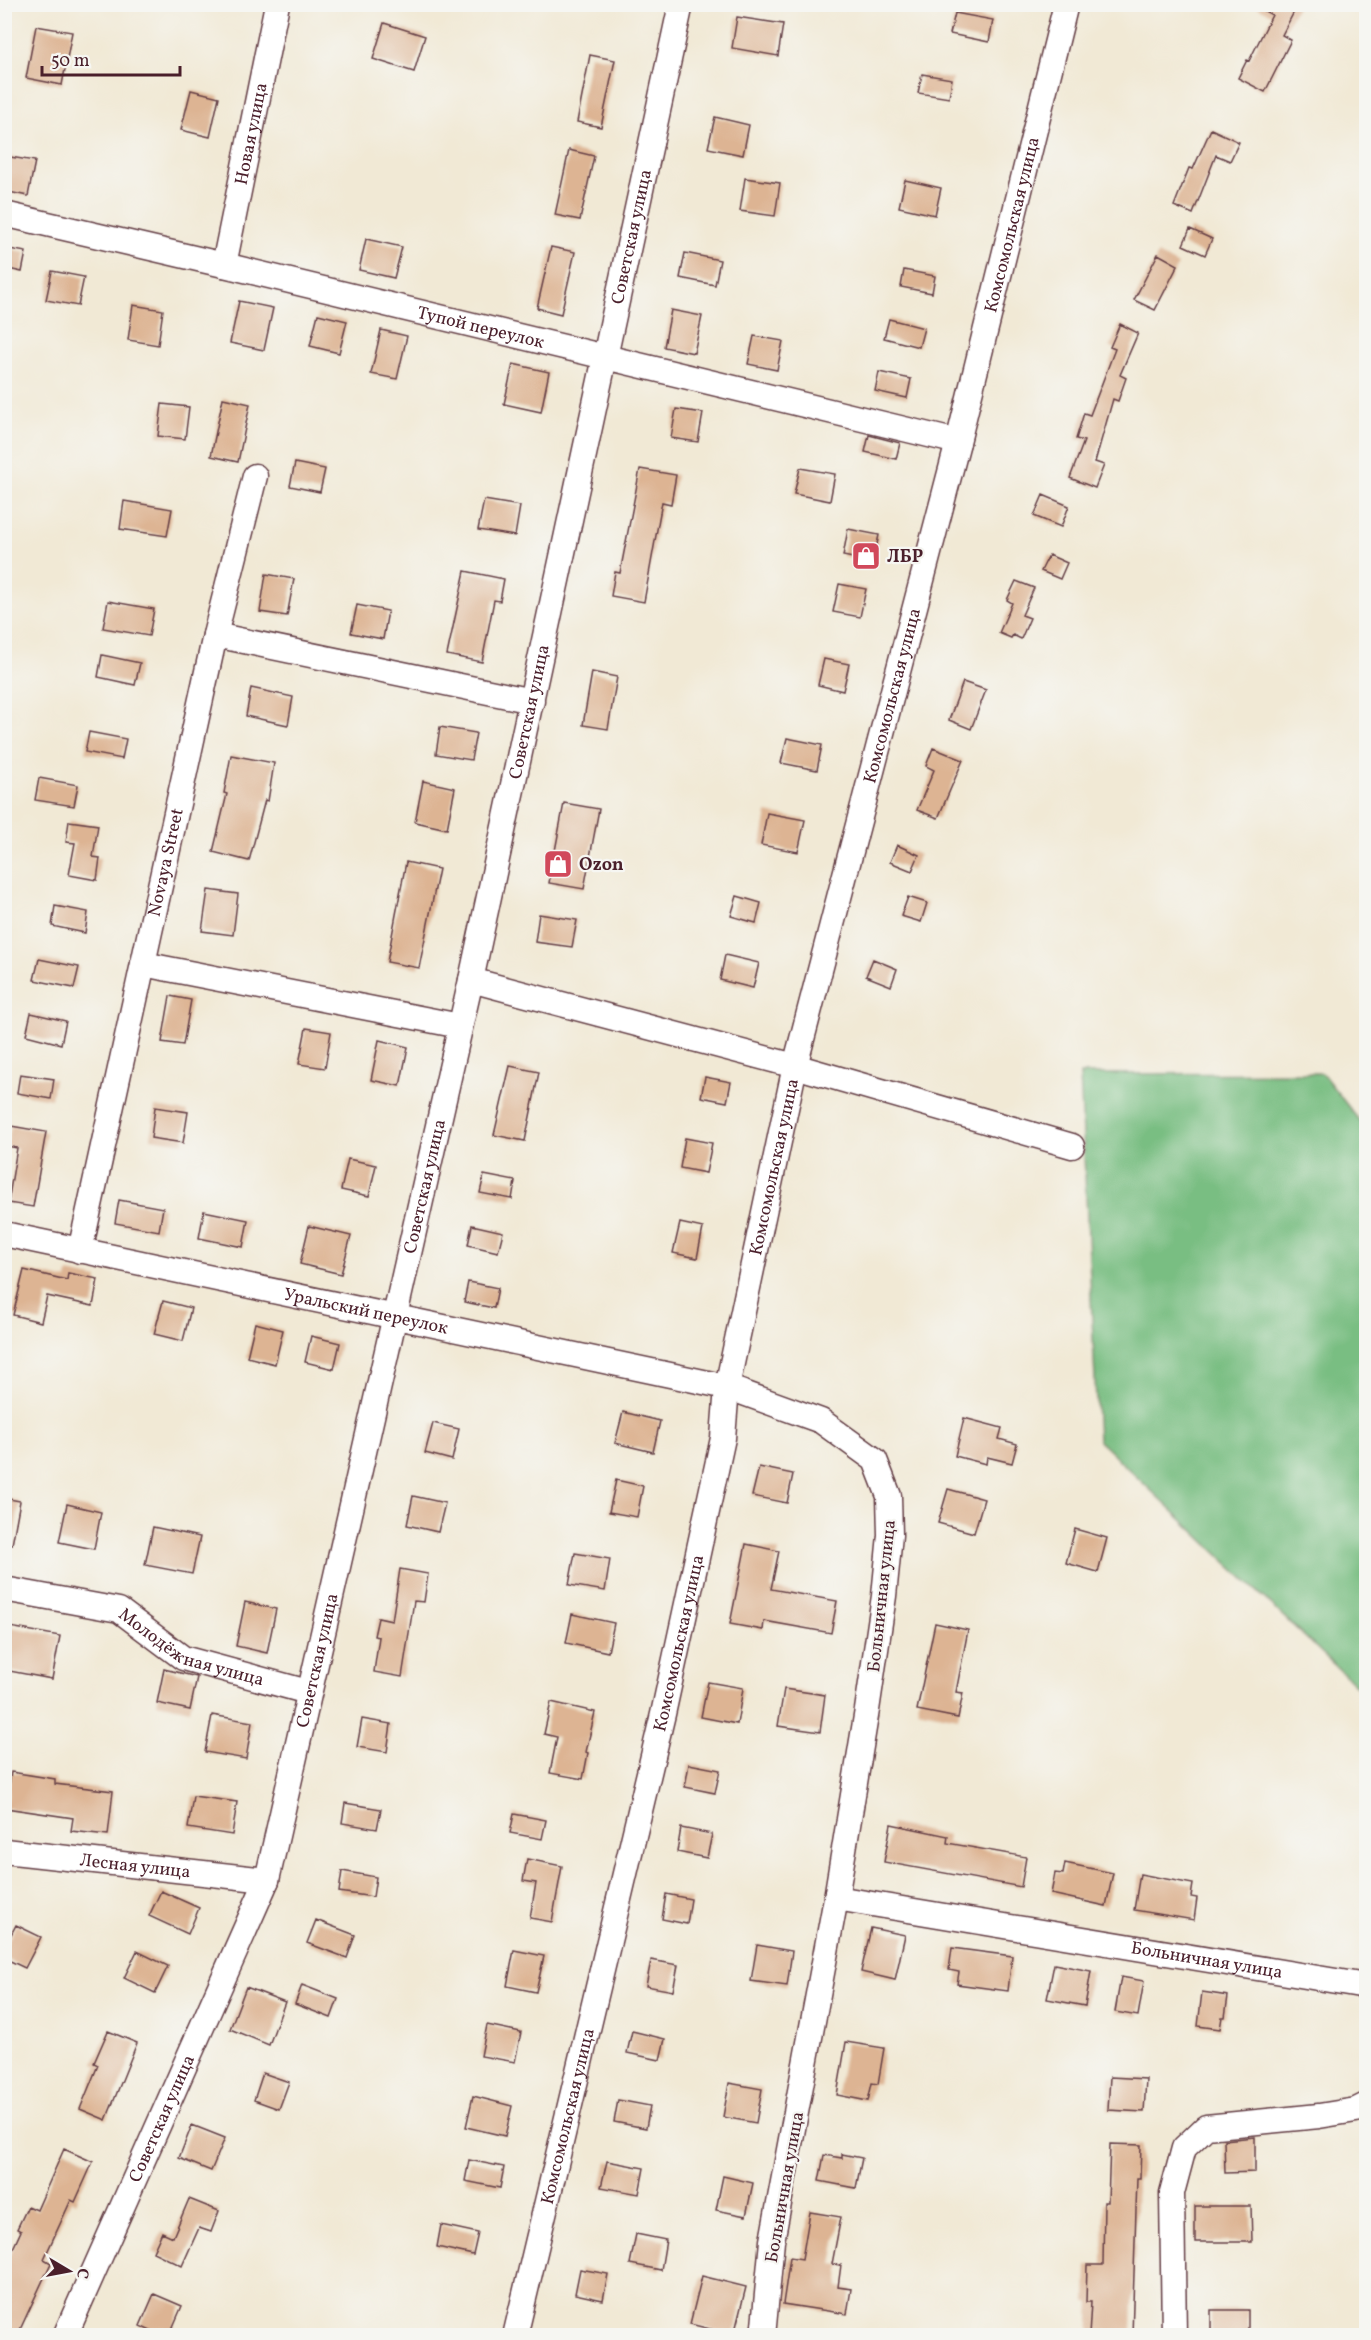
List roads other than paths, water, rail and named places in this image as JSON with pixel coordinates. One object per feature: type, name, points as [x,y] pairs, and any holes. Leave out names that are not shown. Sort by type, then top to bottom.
[{"type":"street","name":"Новая улица","points":[[225,265],[277,4]]},
{"type":"street","name":"Советская улица","points":[[65,2336],[267,1880],[471,980],[681,4]]},
{"type":"street","name":"Комсомольская улица","points":[[515,2336],[663,1714],[723,1438],[727,1387],[795,1066],[958,442],[1066,4]]},
{"type":"street","name":"Тупой переулок","points":[[4,214],[958,442]]},
{"type":"street","name":"Novaya Street","points":[[80,1251],[215,635],[255,476]]},
{"type":"street","points":[[215,635],[532,701]]},
{"type":"street","points":[[143,963],[460,1026]]},
{"type":"street","points":[[471,980],[795,1066],[1072,1146]]},
{"type":"street","name":"Уральский переулок","points":[[4,1234],[727,1387]]},
{"type":"street","name":"Больничная улица","points":[[727,1387],[821,1420],[875,1460],[889,1496],[890,1535],[884,1596],[836,1898],[772,2241],[763,2336]]},
{"type":"street","name":"Молодёжная улица","points":[[4,1588],[119,1610],[183,1659],[308,1692]]},
{"type":"street","name":"Лесная улица","points":[[4,1851],[267,1880]]},
{"type":"street","name":"Больничная улица","points":[[836,1898],[1366,1986]]},
{"type":"street","points":[[1174,2336],[1172,2193],[1184,2148],[1206,2127],[1319,2116],[1356,2110],[1366,2105]]},
{"type":"place","name":"ЛБР","points":[[866,556]]},
{"type":"place","name":"Ozon","points":[[558,864]]}]
